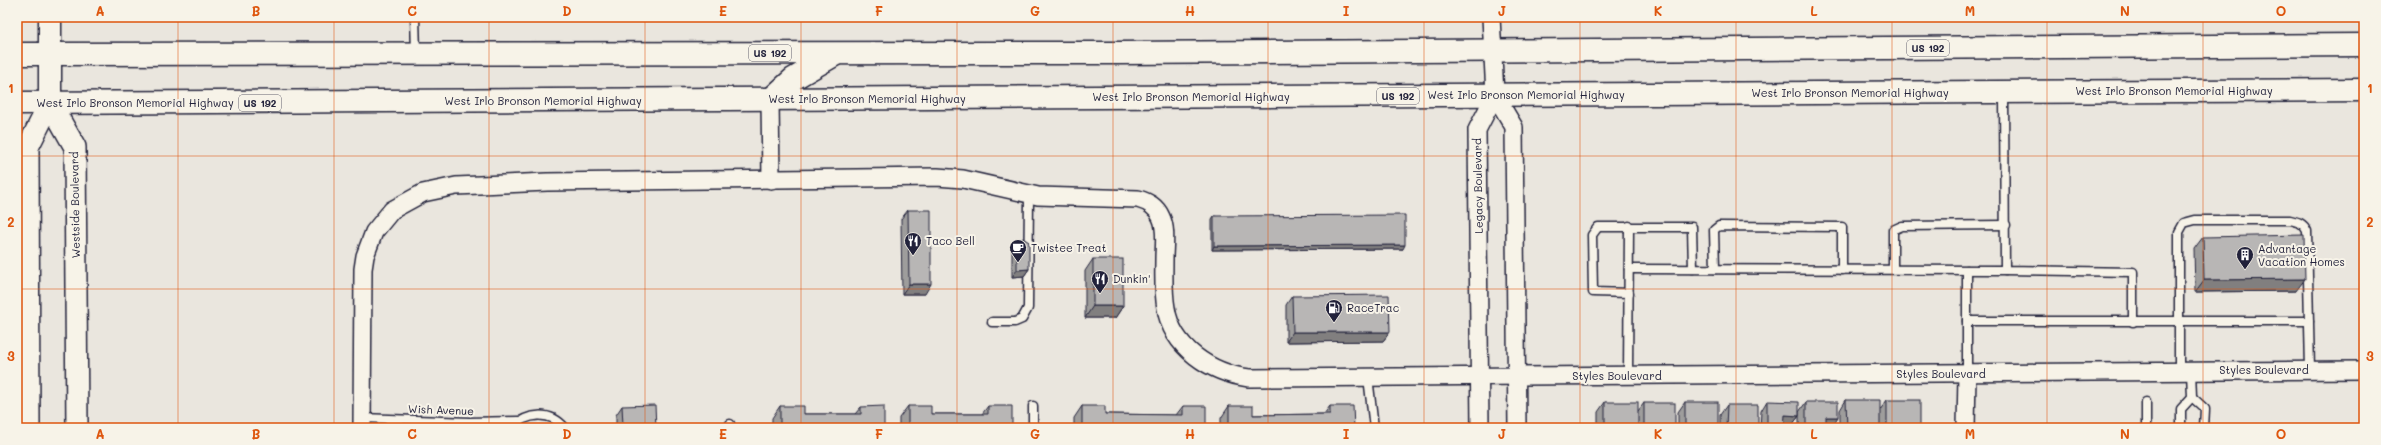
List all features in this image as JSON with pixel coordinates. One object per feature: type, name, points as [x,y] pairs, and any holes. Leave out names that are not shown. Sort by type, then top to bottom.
[{"type":"main road","points":[[50,17],[50,103]]},
{"type":"main road","name":"US 192","points":[[17,54],[1491,51],[2364,45]]},
{"type":"main road","points":[[770,100],[793,79],[837,53]]},
{"type":"main road","name":"West Irlo Bronson Memorial Highway","points":[[17,102],[770,100],[2364,90]]},
{"type":"street","points":[[1490,17],[1495,95],[1514,127],[1517,428]]},
{"type":"street","name":"Legacy Boulevard","points":[[1480,428],[1481,377],[1477,130],[1495,95]]},
{"type":"street","points":[[770,100],[771,180]]},
{"type":"street","points":[[25,426],[28,147],[50,103]]},
{"type":"street","name":"Westside Boulevard","points":[[50,103],[75,147],[77,428]]},
{"type":"street","name":"Styles Boulevard","points":[[362,423],[362,282],[365,256],[374,232],[382,220],[392,210],[407,200],[438,188],[475,184],[950,178],[1029,195],[1127,198],[1148,202],[1155,208],[1164,227],[1164,296],[1169,320],[1182,343],[1204,362],[1233,376],[1249,378],[2364,370]]},
{"type":"street","points":[[1966,428],[1967,374]]},
{"type":"lane","points":[[415,17],[416,54]]},
{"type":"lane","points":[[2004,92],[2006,225],[2005,270]]},
{"type":"lane","points":[[992,322],[1015,322],[1022,319],[1028,308],[1029,195]]},
{"type":"lane","points":[[2204,428],[2204,409],[2192,397],[2185,371],[2179,322],[2179,232],[2184,223],[2195,220],[2290,220],[2301,222],[2307,231],[2310,370]]},
{"type":"lane","points":[[1893,269],[1893,230],[1902,226],[2006,225]]},
{"type":"lane","points":[[1628,376],[1630,226]]},
{"type":"lane","points":[[1715,269],[1714,230],[1719,226],[1842,227],[1842,270]]},
{"type":"lane","points":[[1629,293],[1593,292],[1592,234],[1598,227],[1692,227],[1693,269]]},
{"type":"lane","points":[[1629,269],[1893,269],[2133,272],[2133,322]]},
{"type":"lane","points":[[1967,270],[1967,374]]},
{"type":"lane","points":[[1967,321],[2310,321]]},
{"type":"lane","points":[[1368,377],[1374,428]]},
{"type":"lane","points":[[2181,428],[2181,409],[2192,397]]},
{"type":"lane","points":[[2146,402],[2146,428]]},
{"type":"lane","points":[[1033,406],[1033,428]]},
{"type":"lane","name":"Wish Avenue","points":[[511,428],[519,421],[529,416],[540,415],[551,417],[565,428]]},
{"type":"lane","name":"Wish Avenue","points":[[362,423],[429,424],[519,421]]},
{"type":"building","points":[[908,210],[931,210],[931,284],[909,284]]},
{"type":"building","points":[[1405,215],[1405,245],[1214,246],[1214,216]]},
{"type":"building","name":"Advantage Vacation Homes","points":[[2304,235],[2305,279],[2204,280],[2203,237]]},
{"type":"building","points":[[1023,238],[1029,242],[1029,269],[1017,270],[1017,242]]},
{"type":"building","points":[[1093,259],[1123,259],[1123,306],[1093,306]]},
{"type":"building","name":"RaceTrac","points":[[1389,295],[1390,332],[1293,332],[1292,296]]},
{"type":"building","points":[[1846,400],[1880,400],[1880,428],[1847,428]]},
{"type":"building","points":[[1887,400],[1920,400],[1920,428],[1887,428]]},
{"type":"building","points":[[1767,401],[1799,402],[1799,416],[1785,415],[1784,428],[1767,428]]},
{"type":"building","points":[[1605,402],[1638,402],[1638,428],[1605,428]]},
{"type":"building","points":[[1685,402],[1718,402],[1718,428],[1685,428]]},
{"type":"building","points":[[1806,402],[1838,402],[1838,417],[1826,417],[1826,428],[1806,428]]},
{"type":"building","points":[[1644,403],[1675,403],[1675,428],[1644,428]]},
{"type":"building","points":[[655,405],[656,428],[614,428],[614,425],[623,425],[622,406]]},
{"type":"building","points":[[1727,405],[1758,405],[1758,428],[1726,428]]},
{"type":"building","points":[[780,406],[804,406],[804,414],[861,414],[861,407],[884,406],[884,428],[780,428]]},
{"type":"building","points":[[908,406],[931,406],[931,414],[988,414],[988,406],[1012,406],[1012,428],[908,428]]},
{"type":"building","points":[[1082,406],[1105,406],[1105,414],[1183,415],[1183,406],[1206,406],[1206,428],[1082,428]]},
{"type":"building","points":[[1229,406],[1253,406],[1253,415],[1330,414],[1330,406],[1353,406],[1354,428],[1229,428]]},
{"type":"place","name":"Taco Bell","points":[[913,256]]},
{"type":"place","name":"Twistee Treat","points":[[1018,263]]},
{"type":"place","name":"Advantage Vacation Homes","points":[[2245,270]]},
{"type":"place","name":"Dunkin'","points":[[1100,294]]},
{"type":"place","name":"RaceTrac","points":[[1334,323]]}]
